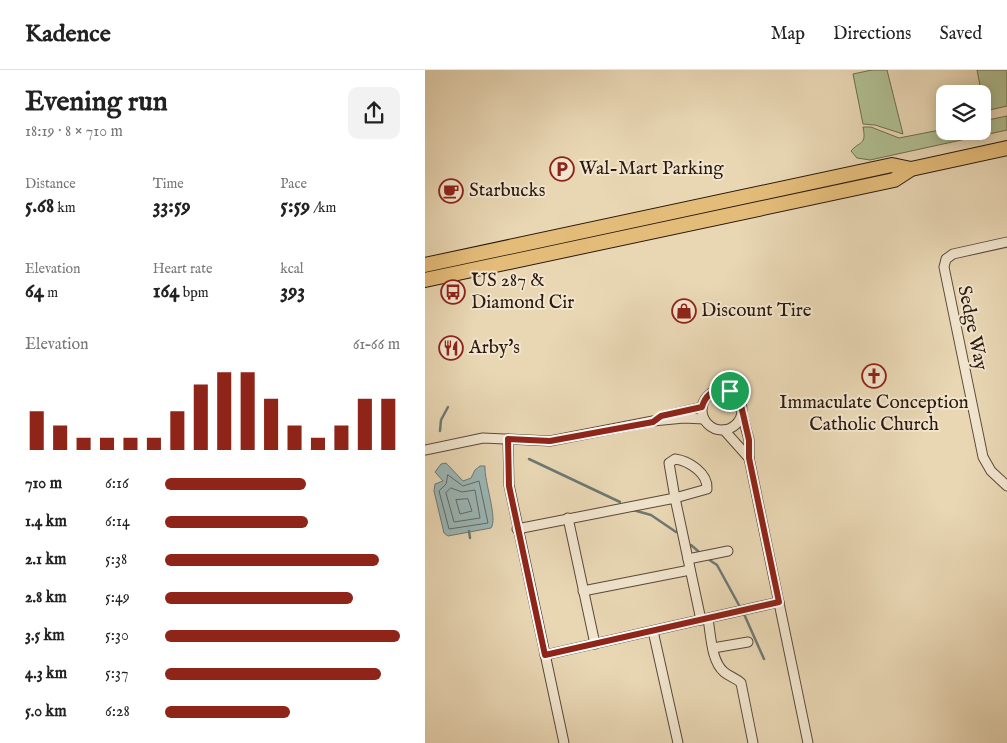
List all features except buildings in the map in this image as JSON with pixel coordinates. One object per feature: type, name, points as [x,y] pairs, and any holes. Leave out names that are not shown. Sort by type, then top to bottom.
[{"type":"main road","points":[[425,280],[894,180],[911,169],[1007,148]]},
{"type":"main road","points":[[425,266],[892,165],[911,169]]},
{"type":"street","name":"Sedge Way","points":[[1007,242],[953,254],[946,259],[943,266],[983,457],[991,471],[1007,486]]},
{"type":"street","points":[[704,419],[702,407],[707,396],[712,392],[724,390],[736,395],[740,401],[749,440],[749,458],[808,743]]},
{"type":"street","points":[[653,422],[661,416],[702,407]]},
{"type":"street","points":[[724,430],[736,424],[742,414]]},
{"type":"street","points":[[425,450],[483,438],[550,441],[684,418],[704,419],[713,427],[724,430],[749,458]]},
{"type":"street","points":[[508,439],[509,486],[564,743]]},
{"type":"street","points":[[517,529],[675,498],[703,491],[707,489],[704,476],[695,468],[675,460],[669,463],[675,498],[690,570],[704,620],[713,648],[724,672],[735,677],[741,684],[753,743]]},
{"type":"street","points":[[568,518],[595,644]]},
{"type":"street","points":[[688,559],[728,551]]},
{"type":"street","points":[[583,591],[690,570]]},
{"type":"street","points":[[545,655],[779,602]]},
{"type":"street","points":[[653,631],[678,743]]},
{"type":"street","points":[[713,648],[748,642]]},
{"type":"green space","points":[[872,70],[887,70],[903,134],[875,125],[863,124],[853,74]]},
{"type":"green space","points":[[977,70],[1007,70],[1007,106],[991,110],[991,85],[980,85]]},
{"type":"green space","points":[[1007,116],[1007,130],[991,134],[991,119]]},
{"type":"green space","points":[[863,127],[871,127],[899,138],[936,131],[936,140],[961,140],[870,160],[857,158],[851,151],[863,140]]},
{"type":"water","points":[[446,463],[463,481],[471,478],[475,470],[480,466],[485,466],[493,517],[491,528],[448,536],[444,533],[434,491],[435,484],[443,481],[435,472],[441,464]]},
{"type":"waterway","points":[[440,431],[441,420],[448,407]]},
{"type":"waterway","points":[[529,459],[620,502]]},
{"type":"waterway","points":[[633,510],[651,515],[676,532]]},
{"type":"waterway","points":[[469,531],[470,538]]},
{"type":"waterway","points":[[691,545],[698,551]]},
{"type":"waterway","points":[[708,559],[717,565],[740,607]]},
{"type":"waterway","points":[[744,614],[764,659]]},
{"type":"place","name":"Wal-Mart Parking","points":[[562,169]]},
{"type":"place","name":"Starbucks","points":[[451,191]]},
{"type":"place","name":"US 287 & Diamond Cir","points":[[453,292]]},
{"type":"place","name":"Discount Tire","points":[[684,311]]},
{"type":"place","name":"Arby's","points":[[451,348]]},
{"type":"place","name":"Immaculate Conception Catholic Church","points":[[874,376]]},
{"type":"route","points":[[718,390],[730,391],[736,395],[742,407],[749,440],[749,458],[779,602],[545,655],[509,486],[508,439],[550,441],[577,438],[653,422],[661,416],[702,407],[707,396],[712,392],[718,390]]}]
